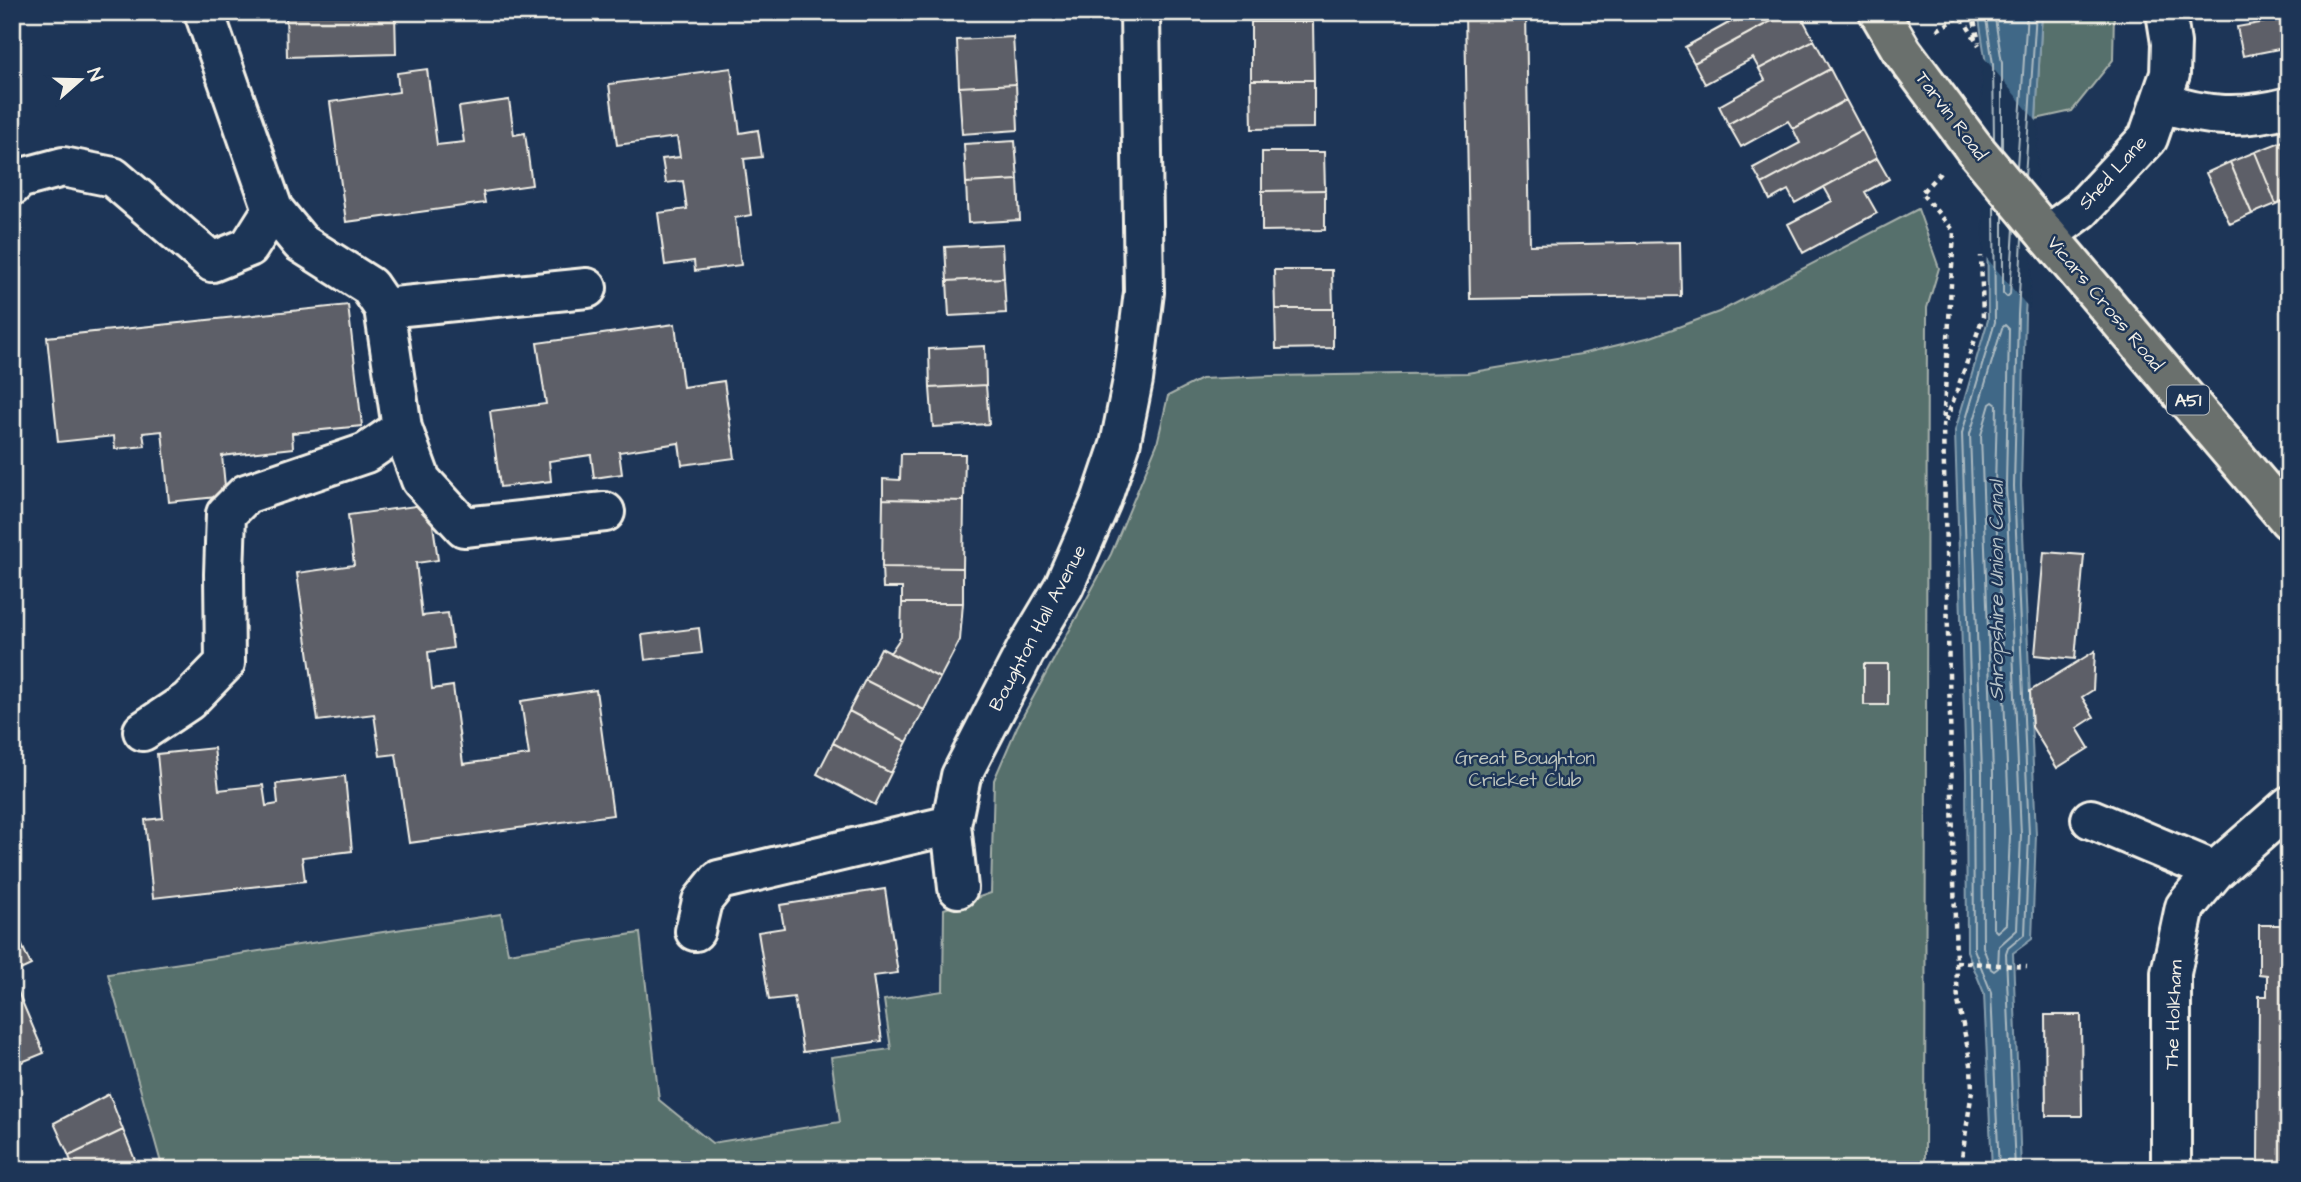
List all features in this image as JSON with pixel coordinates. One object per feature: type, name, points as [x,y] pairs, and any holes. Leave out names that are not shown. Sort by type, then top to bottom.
[{"type":"highway","name":"Tarvin Road","points":[[1879,12],[1902,51],[1972,145],[2038,225]]},
{"type":"highway","name":"Vicars Cross Road","points":[[2038,225],[2289,520]]},
{"type":"street","points":[[204,12],[273,209],[302,243],[369,286],[384,308],[402,429],[421,480],[464,527],[605,512]]},
{"type":"street","name":"Boughton Hall Avenue","points":[[958,888],[951,825],[961,776],[1026,650],[1064,586],[1101,501],[1120,445],[1133,380],[1144,292],[1140,12]]},
{"type":"street","name":"Shed Lane","points":[[2038,225],[2081,210],[2148,138],[2170,74],[2171,43],[2166,12]]},
{"type":"street","points":[[2161,102],[2190,112],[2237,117],[2289,107]]},
{"type":"street","points":[[12,186],[19,179],[63,167],[113,177],[212,262],[249,247],[273,209]]},
{"type":"street","points":[[384,308],[587,288]]},
{"type":"street","points":[[143,731],[188,701],[225,663],[226,514],[246,494],[366,453],[402,429]]},
{"type":"street","name":"The Holkham","points":[[2171,1170],[2171,974],[2185,907],[2215,871],[2289,806]]},
{"type":"street","points":[[2091,819],[2215,871]]},
{"type":"street","points":[[695,932],[702,901],[719,880],[951,825]]},
{"type":"path","points":[[1972,12],[1979,45]]},
{"type":"path","points":[[1960,1170],[1972,1091],[1971,1064],[1958,1001],[1956,962],[1943,428],[1954,231],[1921,192],[1972,145]]},
{"type":"path","points":[[1943,428],[1983,317],[1981,256]]},
{"type":"path","points":[[1956,962],[2027,967]]},
{"type":"green space","points":[[2042,12],[2114,12],[2113,60],[2072,111],[2036,119]]},
{"type":"green space","name":"Great Boughton Cricket Club","points":[[1918,209],[1939,268],[1927,308],[1925,1170],[163,1170],[108,974],[501,914],[508,953],[640,933],[659,1100],[712,1143],[840,1122],[831,1057],[891,1049],[884,1000],[943,991],[944,909],[991,893],[994,780],[1017,727],[1111,554],[1157,444],[1168,396],[1201,379],[1467,373],[1581,354],[1651,337],[1719,312]]},
{"type":"water","name":"Shropshire Union Canal","points":[[1978,12],[2042,12],[2025,315],[2021,486],[2036,835],[2032,939],[2013,953],[2021,1170],[1992,1170],[1984,993],[1967,951],[1966,774],[1955,431],[1988,320],[1986,64]]},
{"type":"pier","points":[[1981,54],[2039,124],[2029,308],[1984,255]]},
{"type":"building","points":[[286,12],[395,12],[396,54],[287,57]]},
{"type":"building","points":[[1465,12],[1526,12],[1530,245],[1680,242],[1681,296],[1470,299]]},
{"type":"building","points":[[1732,12],[1788,12],[1694,63],[1685,47],[1736,19]]},
{"type":"building","points":[[1788,12],[1799,12],[1814,40],[1759,69],[1753,58],[1705,84],[1694,63]]},
{"type":"building","points":[[2289,18],[2289,47],[2243,56],[2237,27]]},
{"type":"building","points":[[1251,22],[1313,22],[1314,80],[1251,80]]},
{"type":"building","points":[[1013,37],[1016,84],[959,87],[957,40]]},
{"type":"building","points":[[1814,40],[1830,69],[1728,124],[1719,106],[1765,80],[1759,69]]},
{"type":"building","points":[[731,68],[740,133],[758,130],[762,157],[744,159],[751,215],[735,218],[741,265],[695,271],[694,261],[665,265],[658,213],[687,209],[683,181],[666,183],[662,159],[680,157],[677,137],[617,145],[609,84]]},
{"type":"building","points":[[427,69],[437,145],[464,142],[459,107],[509,100],[514,135],[525,133],[532,185],[483,192],[485,203],[346,222],[330,102],[399,92],[397,73]]},
{"type":"building","points":[[1830,69],[1846,100],[1793,129],[1788,121],[1741,147],[1728,124]]},
{"type":"building","points":[[1251,80],[1314,80],[1314,128],[1252,129]]},
{"type":"building","points":[[1016,84],[1018,130],[962,134],[959,87]]},
{"type":"building","points":[[1846,100],[1862,130],[1762,184],[1753,168],[1800,143],[1793,129]]},
{"type":"building","points":[[1862,130],[1877,158],[1795,203],[1788,190],[1770,200],[1762,184]]},
{"type":"building","points":[[1015,141],[1018,180],[966,183],[964,144]]},
{"type":"building","points":[[2283,141],[2289,159],[2289,198],[2276,204],[2255,152]]},
{"type":"building","points":[[1262,152],[1324,152],[1325,190],[1262,191]]},
{"type":"building","points":[[2255,152],[2276,204],[2252,214],[2230,162]]},
{"type":"building","points":[[1877,158],[1889,179],[1865,192],[1877,213],[1803,253],[1788,224],[1832,201],[1824,187]]},
{"type":"building","points":[[2230,162],[2252,214],[2230,224],[2206,173]]},
{"type":"building","points":[[1018,180],[1020,220],[968,223],[966,183]]},
{"type":"building","points":[[1325,190],[1325,230],[1262,231],[1262,191]]},
{"type":"building","points":[[1002,244],[1004,278],[947,281],[945,247]]},
{"type":"building","points":[[1274,270],[1332,270],[1333,309],[1275,309]]},
{"type":"building","points":[[1004,278],[1006,313],[949,316],[947,281]]},
{"type":"building","points":[[348,305],[362,426],[292,433],[293,448],[222,456],[226,496],[169,502],[162,431],[143,433],[145,446],[115,449],[114,436],[58,442],[47,337]]},
{"type":"building","points":[[1275,309],[1333,309],[1333,348],[1276,349]]},
{"type":"building","points":[[675,324],[683,387],[724,381],[735,458],[682,465],[679,443],[619,452],[622,474],[594,478],[591,455],[549,461],[551,481],[500,487],[490,411],[546,404],[537,343]]},
{"type":"building","points":[[985,346],[986,385],[930,388],[929,349]]},
{"type":"building","points":[[986,385],[989,424],[933,427],[930,388]]},
{"type":"building","points":[[901,454],[965,454],[964,501],[883,499],[883,479],[900,480]]},
{"type":"building","points":[[883,499],[964,501],[963,568],[882,567]]},
{"type":"building","points":[[430,504],[438,560],[416,563],[422,616],[448,613],[453,648],[428,652],[432,689],[453,686],[463,764],[529,755],[521,701],[596,690],[613,815],[409,843],[396,754],[380,756],[374,714],[318,721],[297,573],[354,565],[348,515]]},
{"type":"building","points":[[2044,552],[2084,555],[2075,659],[2035,655]]},
{"type":"building","points":[[882,567],[963,568],[963,603],[902,603],[902,588],[883,588]]},
{"type":"building","points":[[902,603],[963,603],[960,640],[940,678],[890,653],[901,637]]},
{"type":"building","points":[[699,628],[702,653],[645,660],[642,635]]},
{"type":"building","points":[[881,648],[940,678],[924,710],[865,680]]},
{"type":"building","points":[[2095,651],[2093,690],[2082,697],[2094,717],[2077,728],[2089,748],[2057,768],[2032,727],[2030,691]]},
{"type":"building","points":[[1864,664],[1888,664],[1888,705],[1864,705]]},
{"type":"building","points":[[865,680],[924,710],[907,742],[849,711]]},
{"type":"building","points":[[849,711],[907,742],[891,773],[833,743]]},
{"type":"building","points":[[833,743],[891,773],[875,805],[817,774]]},
{"type":"building","points":[[214,748],[219,790],[263,785],[266,806],[278,804],[276,784],[345,776],[352,851],[302,857],[305,881],[153,898],[145,820],[163,818],[157,754]]},
{"type":"building","points":[[885,889],[898,973],[873,976],[882,1041],[803,1052],[794,997],[769,1000],[758,932],[784,928],[780,905]]},
{"type":"building","points":[[2259,925],[2289,925],[2289,1170],[2258,1170],[2259,996],[2267,996],[2267,975],[2259,974]]},
{"type":"building","points":[[12,926],[31,965],[12,974]]},
{"type":"building","points":[[18,992],[44,1053],[12,1066],[12,994]]},
{"type":"building","points":[[2045,1015],[2081,1015],[2082,1116],[2046,1116]]},
{"type":"building","points":[[109,1094],[123,1130],[69,1156],[54,1123]]},
{"type":"building","points":[[123,1130],[139,1170],[74,1170],[69,1156]]}]
